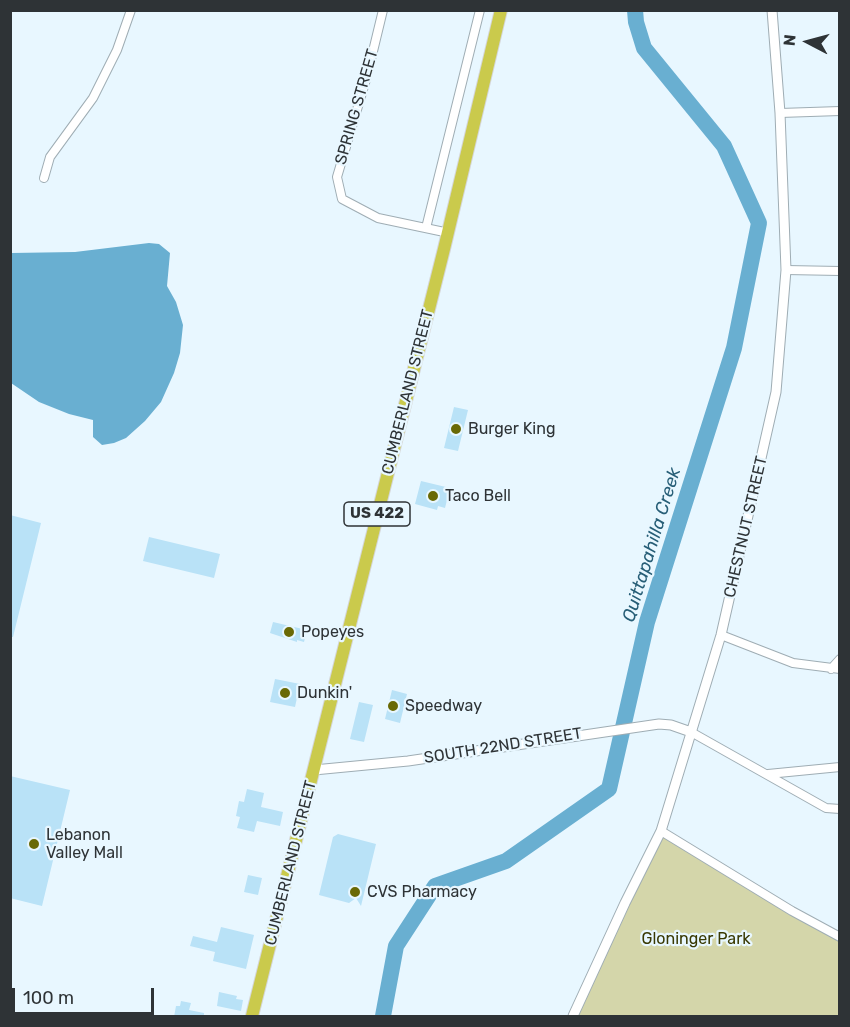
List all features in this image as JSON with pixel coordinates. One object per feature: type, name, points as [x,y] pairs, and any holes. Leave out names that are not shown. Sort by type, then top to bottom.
[{"type":"highway","name":"CUMBERLAND STREET","points":[[252,1017],[448,232],[501,10]]},
{"type":"street","points":[[44,178],[50,157],[93,98],[117,50],[131,10]]},
{"type":"street","name":"SPRING STREET","points":[[383,10],[367,76],[337,177],[342,199],[378,218],[448,232]]},
{"type":"street","points":[[426,228],[480,10]]},
{"type":"street","name":"CHESTNUT STREET","points":[[573,1017],[661,831],[721,635],[776,392],[786,270],[780,113],[772,10]]},
{"type":"street","points":[[780,113],[840,111]]},
{"type":"street","points":[[786,270],[840,271]]},
{"type":"street","points":[[721,635],[793,663],[835,669],[840,659]]},
{"type":"street","name":"SOUTH 22ND STREET","points":[[314,770],[408,761],[659,724],[671,725],[691,732]]},
{"type":"street","points":[[691,732],[826,808],[840,809]]},
{"type":"street","points":[[766,774],[840,767]]},
{"type":"street","points":[[661,831],[792,911],[840,937]]},
{"type":"green space","name":"Gloninger Park","points":[[661,831],[839,935],[839,1016],[575,1016]]},
{"type":"water","points":[[149,243],[159,244],[170,253],[167,286],[176,302],[183,325],[180,353],[161,402],[145,421],[126,438],[102,445],[93,437],[93,420],[69,414],[39,402],[11,383],[11,253],[75,252]]},
{"type":"building","name":"Burger King","points":[[454,407],[468,410],[458,451],[444,448]]},
{"type":"building","name":"Taco Bell","points":[[421,481],[450,488],[445,508],[438,506],[437,510],[415,504]]},
{"type":"building","points":[[10,515],[41,523],[13,637],[10,637]]},
{"type":"building","points":[[149,537],[220,554],[214,578],[143,561]]},
{"type":"building","name":"Popeyes","points":[[273,622],[307,630],[304,642],[270,633]]},
{"type":"building","name":"Dunkin'","points":[[275,679],[300,684],[295,707],[270,702]]},
{"type":"building","points":[[392,690],[407,694],[400,723],[385,719]]},
{"type":"building","points":[[359,702],[373,705],[364,742],[350,739]]},
{"type":"building","name":"Lebanon Valley Mall","points":[[10,776],[70,790],[42,906],[10,898]]},
{"type":"building","points":[[247,789],[264,793],[261,807],[283,812],[280,826],[257,821],[254,832],[237,828],[240,817],[236,816],[239,801],[244,802]]},
{"type":"building","name":"CVS Pharmacy","points":[[338,834],[376,844],[361,906],[356,898],[349,903],[319,895],[333,837]]},
{"type":"building","points":[[248,875],[262,878],[258,895],[244,892]]},
{"type":"building","points":[[221,927],[254,935],[246,969],[213,961],[215,952],[190,946],[193,936],[217,942]]},
{"type":"building","points":[[219,992],[237,996],[236,999],[243,1000],[241,1011],[217,1006]]},
{"type":"building","points":[[181,1001],[191,1003],[189,1010],[204,1013],[204,1017],[174,1017],[176,1006],[180,1006]]},
{"type":"waterway","name":"Quittapahilla Creek","points":[[383,1016],[396,946],[435,886],[506,861],[609,789],[647,622],[734,348],[759,223],[724,146],[644,48],[635,10]]},
{"type":"place","name":"Burger King","points":[[456,429]]},
{"type":"place","name":"Taco Bell","points":[[433,496]]},
{"type":"place","name":"Popeyes","points":[[289,632]]},
{"type":"place","name":"Dunkin'","points":[[285,693]]},
{"type":"place","name":"Speedway","points":[[393,706]]},
{"type":"place","name":"Lebanon Valley Mall","points":[[34,844]]},
{"type":"place","name":"CVS Pharmacy","points":[[355,892]]}]
